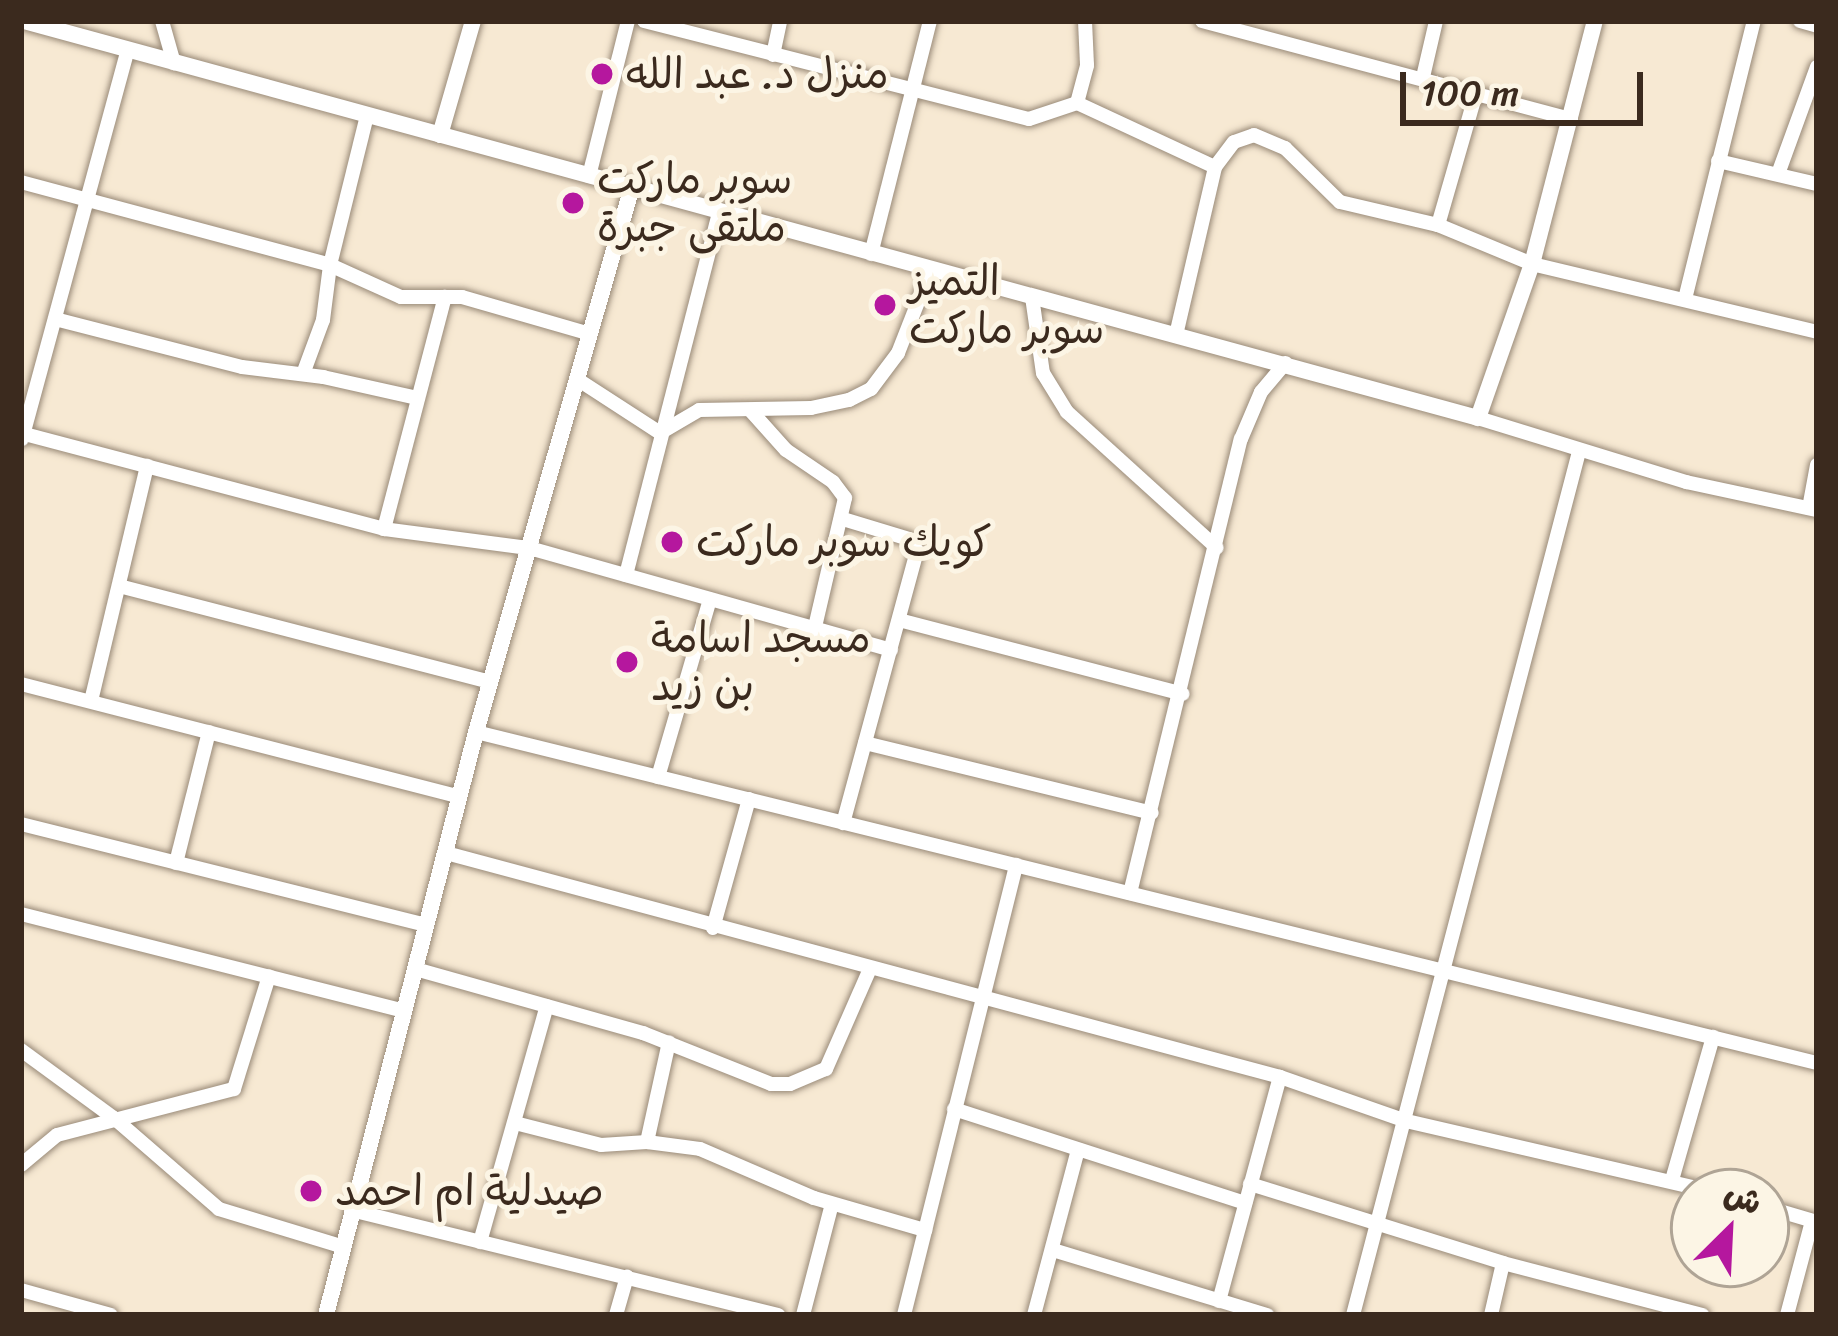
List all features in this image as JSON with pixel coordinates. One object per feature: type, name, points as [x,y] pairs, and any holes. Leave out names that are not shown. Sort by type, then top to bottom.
[{"type":"street","points":[[24,21],[51,24],[174,63],[1285,363],[1579,452],[1813,509],[1817,465]]},
{"type":"street","points":[[162,21],[174,63]]},
{"type":"street","points":[[440,135],[473,21]]},
{"type":"street","points":[[589,176],[628,21]]},
{"type":"street","points":[[644,21],[1029,119],[1077,103],[1215,167]]},
{"type":"street","points":[[773,55],[780,21]]},
{"type":"street","points":[[871,254],[930,21]]},
{"type":"street","points":[[1077,103],[1087,65],[1085,21]]},
{"type":"street","points":[[1202,21],[1571,119]]},
{"type":"street","points":[[1423,77],[1436,21]]},
{"type":"street","points":[[1478,418],[1532,264],[1594,21]]},
{"type":"street","points":[[1685,299],[1754,21]]},
{"type":"street","points":[[1800,21],[1817,26]]},
{"type":"street","points":[[128,50],[22,436],[384,529],[529,548],[891,650]]},
{"type":"street","points":[[1778,174],[1817,67]]},
{"type":"street","points":[[1438,225],[1476,93]]},
{"type":"street","points":[[303,374],[323,320],[330,265],[367,116]]},
{"type":"street","points":[[1176,335],[1215,167],[1234,142],[1254,136],[1285,148],[1340,202],[1438,225],[1532,264],[1817,332]]},
{"type":"street","points":[[1718,161],[1817,184]]},
{"type":"street","points":[[21,182],[330,265],[401,297],[483,302],[590,334]]},
{"type":"street","points":[[326,1315],[489,682],[632,188]]},
{"type":"street","points":[[626,575],[719,212]]},
{"type":"street","points":[[659,433],[699,410],[811,408],[849,400],[871,388],[898,353],[931,269]]},
{"type":"street","points":[[384,529],[445,297]]},
{"type":"street","points":[[1032,297],[1042,373],[1066,412],[1217,548]]},
{"type":"street","points":[[55,319],[242,368],[303,374],[417,398]]},
{"type":"street","points":[[1130,893],[1249,414],[1285,363]]},
{"type":"street","points":[[577,379],[659,433]]},
{"type":"street","points":[[752,411],[786,450],[841,489],[843,519],[814,631]]},
{"type":"street","points":[[1353,1315],[1579,452]]},
{"type":"street","points":[[91,701],[147,466]]},
{"type":"street","points":[[843,519],[915,544],[843,823]]},
{"type":"street","points":[[119,586],[489,682]]},
{"type":"street","points":[[658,777],[710,599]]},
{"type":"street","points":[[899,620],[1183,694]]},
{"type":"street","points":[[21,684],[460,797]]},
{"type":"street","points":[[176,863],[209,732]]},
{"type":"street","points":[[476,732],[1817,1063]]},
{"type":"street","points":[[865,743],[1151,813]]},
{"type":"street","points":[[713,928],[749,799]]},
{"type":"street","points":[[21,824],[425,925]]},
{"type":"street","points":[[446,853],[1280,1077],[1406,1121],[1670,1180]]},
{"type":"street","points":[[904,1315],[1016,865]]},
{"type":"street","points":[[21,914],[403,1011]]},
{"type":"street","points":[[415,969],[669,1042],[754,1081],[790,1084],[813,1077],[835,1056],[870,969]]},
{"type":"street","points":[[21,1165],[57,1135],[234,1089],[269,976]]},
{"type":"street","points":[[480,1242],[547,1006]]},
{"type":"street","points":[[1675,1168],[1713,1037]]},
{"type":"street","points":[[647,1142],[669,1042]]},
{"type":"street","points":[[21,1050],[114,1118],[219,1209],[341,1246]]},
{"type":"street","points":[[1219,1301],[1280,1077]]},
{"type":"street","points":[[954,1109],[1245,1203]]},
{"type":"street","points":[[515,1123],[601,1145],[647,1142],[700,1149],[832,1204],[925,1230]]},
{"type":"street","points":[[1034,1315],[1078,1150]]},
{"type":"street","points":[[1250,1184],[1504,1263],[1702,1315]]},
{"type":"street","points":[[802,1315],[832,1204]]},
{"type":"street","points":[[351,1210],[778,1315]]},
{"type":"street","points":[[1787,1315],[1814,1221]]},
{"type":"street","points":[[1054,1250],[1267,1315]]},
{"type":"street","points":[[1491,1315],[1504,1263]]},
{"type":"street","points":[[616,1315],[626,1277]]},
{"type":"street","points":[[21,1290],[111,1315]]},
{"type":"place","name":"منزل د. عبد الله","points":[[602,74]]},
{"type":"place","name":"سوبر ماركت ملتقى جبرة","points":[[573,203]]},
{"type":"place","name":"التميز سوبر ماركت","points":[[885,305]]},
{"type":"place","name":"كويك سوبر ماركت","points":[[672,542]]},
{"type":"place","name":"مسجد اسامة بن زيد","points":[[627,662]]},
{"type":"place","name":"صيدلية ام احمد","points":[[311,1191]]}]
